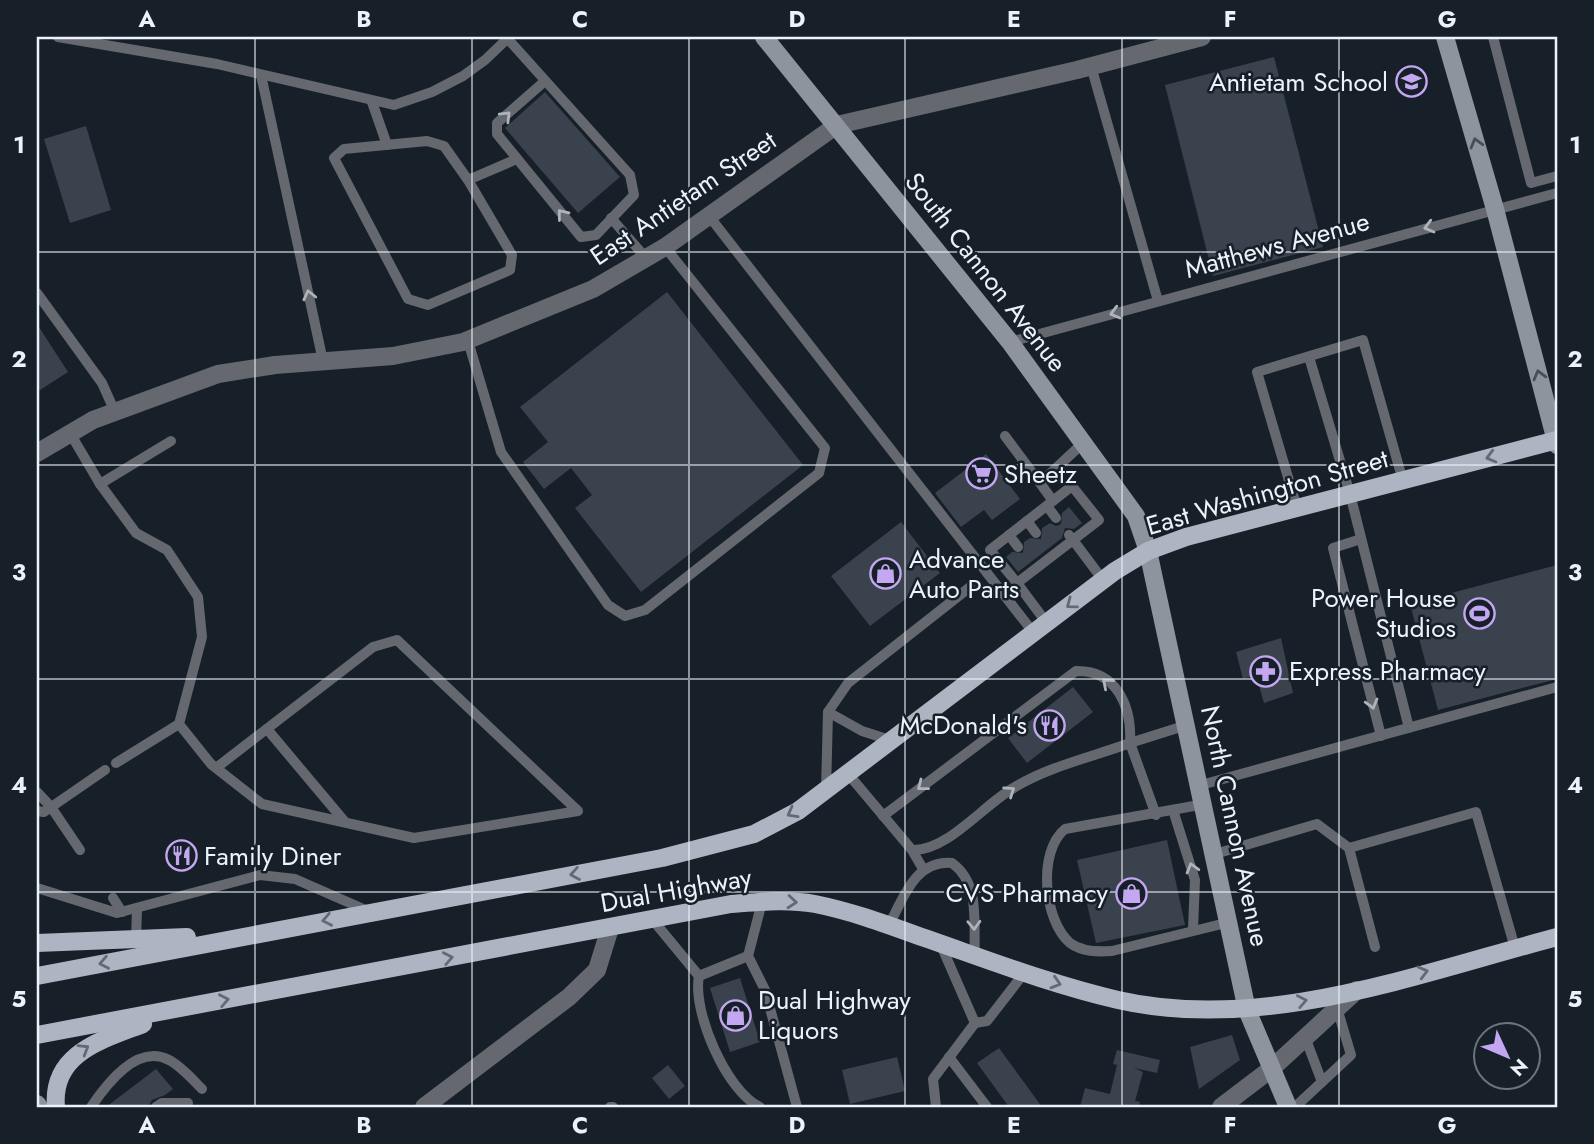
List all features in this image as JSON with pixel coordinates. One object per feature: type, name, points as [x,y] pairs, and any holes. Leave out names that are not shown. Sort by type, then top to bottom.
[{"type":"main road","name":"East Washington Street","points":[[849,775],[1040,627],[1147,551],[1186,537],[1557,442]]},
{"type":"main road","name":"Dual Highway","points":[[37,976],[721,845],[754,834],[798,811],[849,775]]},
{"type":"main road","name":"Dual Highway","points":[[37,1035],[731,904],[762,902],[814,904],[890,925],[1025,972],[1118,1000],[1173,1009],[1247,1010],[1357,990],[1557,937]]},
{"type":"main road","points":[[37,943],[136,941],[260,932]]},
{"type":"main road","points":[[56,1107],[57,1084],[73,1056],[92,1044],[184,1008]]},
{"type":"street","name":"South Cannon Avenue","points":[[764,37],[1010,342],[1136,516],[1147,551]]},
{"type":"street","name":"East Antietam Street","points":[[37,453],[70,433],[115,412],[218,374],[323,361],[393,356],[468,341],[593,289],[665,247],[837,125],[1091,66],[1159,42],[1202,37]]},
{"type":"street","points":[[1445,37],[1495,209],[1557,442]]},
{"type":"street","name":"North Cannon Avenue","points":[[1147,551],[1201,785],[1247,1010],[1288,1107]]},
{"type":"street","points":[[433,1105],[569,997],[597,970],[610,928]]},
{"type":"street","points":[[1221,1107],[1271,1069],[1357,990]]},
{"type":"lane","points":[[58,37],[261,75],[394,105],[432,92],[485,60],[508,38],[629,175],[634,195],[596,235],[581,237],[497,134],[497,123],[545,81]]},
{"type":"lane","points":[[1493,37],[1531,183],[1557,176]]},
{"type":"lane","points":[[1091,66],[1158,301]]},
{"type":"lane","points":[[261,75],[323,361]]},
{"type":"lane","points":[[372,102],[387,145]]},
{"type":"lane","points":[[427,141],[444,146],[468,180],[512,256],[510,270],[428,305],[408,299],[334,158],[344,149],[427,141]]},
{"type":"lane","points":[[468,180],[517,159]]},
{"type":"lane","name":"Matthews Avenue","points":[[1010,342],[1557,193]]},
{"type":"lane","points":[[709,216],[1040,627]]},
{"type":"lane","points":[[611,218],[646,258]]},
{"type":"lane","points":[[468,341],[501,452],[608,605],[625,617],[645,610],[818,473],[825,448],[665,247]]},
{"type":"lane","points":[[37,293],[102,383],[115,412]]},
{"type":"lane","points":[[1297,508],[1257,372],[1363,340],[1402,481]]},
{"type":"lane","points":[[1309,356],[1350,494],[1409,728]]},
{"type":"lane","points":[[37,811],[44,812],[179,724],[202,637],[198,597],[167,550],[136,533],[100,484],[70,433]]},
{"type":"lane","points":[[1005,436],[1040,483],[1056,518]]},
{"type":"lane","points":[[100,484],[171,441]]},
{"type":"lane","points":[[1040,483],[1083,443]]},
{"type":"lane","points":[[1017,583],[1052,552],[1099,520],[1072,486],[990,550],[1017,583],[1040,627]]},
{"type":"lane","points":[[1027,521],[1036,533]]},
{"type":"lane","points":[[1009,535],[1018,547]]},
{"type":"lane","points":[[1071,538],[1103,580]]},
{"type":"lane","points":[[1362,539],[1333,548],[1381,736]]},
{"type":"lane","points":[[826,791],[828,712],[848,682],[970,587]]},
{"type":"lane","points":[[179,724],[216,768],[262,804],[414,838],[578,811],[397,640],[373,647],[216,768]]},
{"type":"lane","points":[[883,816],[1076,671],[1086,670],[1104,677],[1128,707],[1130,743],[1156,815]]},
{"type":"lane","points":[[1201,785],[1557,687]]},
{"type":"lane","points":[[828,712],[862,731],[893,741]]},
{"type":"lane","points":[[912,850],[924,851],[943,841],[1013,787],[1043,773],[1186,725]]},
{"type":"lane","points":[[267,729],[345,822]]},
{"type":"lane","points":[[849,775],[912,850],[923,869]]},
{"type":"lane","points":[[37,792],[51,807],[80,850]]},
{"type":"lane","points":[[1205,804],[1065,830],[1057,836],[1049,849],[1046,869],[1057,920],[1069,942],[1078,948],[1096,952],[1130,947],[1193,929],[1230,922]]},
{"type":"lane","points":[[1173,810],[1195,880],[1193,929]]},
{"type":"lane","points":[[1349,848],[1476,812],[1515,948]]},
{"type":"lane","points":[[1215,854],[1317,824],[1349,848],[1376,947]]},
{"type":"lane","points":[[890,925],[912,881],[923,869],[941,862],[952,863],[967,877],[972,892],[975,955]]},
{"type":"lane","points":[[37,888],[117,914],[260,874],[295,880],[369,912]]},
{"type":"lane","points":[[113,898],[122,912]]},
{"type":"lane","points":[[762,902],[748,956],[765,990],[792,1106]]},
{"type":"lane","points":[[136,941],[137,908]]},
{"type":"lane","points":[[652,919],[699,976]]},
{"type":"lane","points":[[940,943],[975,1023]]},
{"type":"lane","points":[[699,976],[748,956]]},
{"type":"lane","points":[[936,1107],[933,1079],[975,1023],[987,1021],[1025,972]]},
{"type":"lane","points":[[699,976],[696,992],[699,1006],[719,1057],[738,1090],[760,1107]]},
{"type":"lane","points":[[1296,1107],[1351,1055],[1337,1008]]},
{"type":"lane","points":[[1305,1037],[1322,1082]]},
{"type":"lane","points":[[91,1107],[105,1087],[127,1066],[154,1057],[168,1059],[202,1088]]},
{"type":"lane","points":[[949,1057],[987,1107]]},
{"type":"lane","points":[[156,1107],[162,1103],[188,1103]]},
{"type":"building","points":[[1274,57],[1323,247],[1213,276],[1165,85]]},
{"type":"building","points":[[545,92],[620,177],[578,213],[505,128]]},
{"type":"building","points":[[86,126],[111,210],[70,223],[44,139]]},
{"type":"building","points":[[667,292],[803,465],[641,592],[575,508],[592,495],[571,468],[544,489],[523,462],[548,442],[520,407]]},
{"type":"building","points":[[37,324],[68,372],[37,392]]},
{"type":"building","name":"Sheetz","points":[[986,454],[1020,499],[992,520],[984,510],[961,527],[935,493]]},
{"type":"building","name":"Sheetz","points":[[1069,507],[1082,523],[1074,529],[1065,528],[1062,538],[1018,572],[1006,557],[1012,552],[1023,553],[1024,542],[1030,538],[1041,539],[1042,528],[1050,523],[1056,526],[1061,524],[1062,513]]},
{"type":"building","name":"Advance Auto Parts","points":[[901,522],[940,573],[870,626],[831,576]]},
{"type":"building","points":[[1557,565],[1557,679],[1438,710],[1410,604]]},
{"type":"building","points":[[1281,638],[1293,693],[1264,703],[1256,675],[1243,679],[1236,652]]},
{"type":"building","name":"McDonald's","points":[[1073,687],[1093,712],[1027,763],[1008,738]]},
{"type":"building","name":"CVS Pharmacy","points":[[1167,840],[1185,925],[1096,943],[1077,860]]},
{"type":"building","name":"Dual Highway Liquors","points":[[740,978],[760,1042],[730,1052],[710,988]]},
{"type":"building","points":[[1232,1035],[1240,1060],[1199,1089],[1190,1047]]},
{"type":"building","points":[[999,1048],[1042,1107],[1009,1107],[977,1063]]},
{"type":"building","points":[[1117,1050],[1160,1060],[1157,1073],[1134,1068],[1143,1072],[1135,1101],[1140,1102],[1139,1107],[1080,1107],[1085,1088],[1110,1094],[1117,1065],[1113,1064]]},
{"type":"building","points":[[897,1057],[905,1091],[850,1104],[842,1070]]},
{"type":"building","points":[[668,1065],[685,1086],[669,1099],[652,1078]]},
{"type":"building","points":[[156,1069],[173,1089],[152,1100],[148,1107],[106,1107]]},
{"type":"place","name":"Antietam School","points":[[1411,82]]},
{"type":"place","name":"Sheetz","points":[[981,474]]},
{"type":"place","name":"Advance Auto Parts","points":[[886,574]]},
{"type":"place","name":"Power House Studios","points":[[1479,613]]},
{"type":"place","name":"Express Pharmacy","points":[[1266,671]]},
{"type":"place","name":"McDonald's","points":[[1050,725]]},
{"type":"place","name":"Family Diner","points":[[181,856]]},
{"type":"place","name":"CVS Pharmacy","points":[[1131,893]]},
{"type":"place","name":"Dual Highway Liquors","points":[[735,1015]]}]
